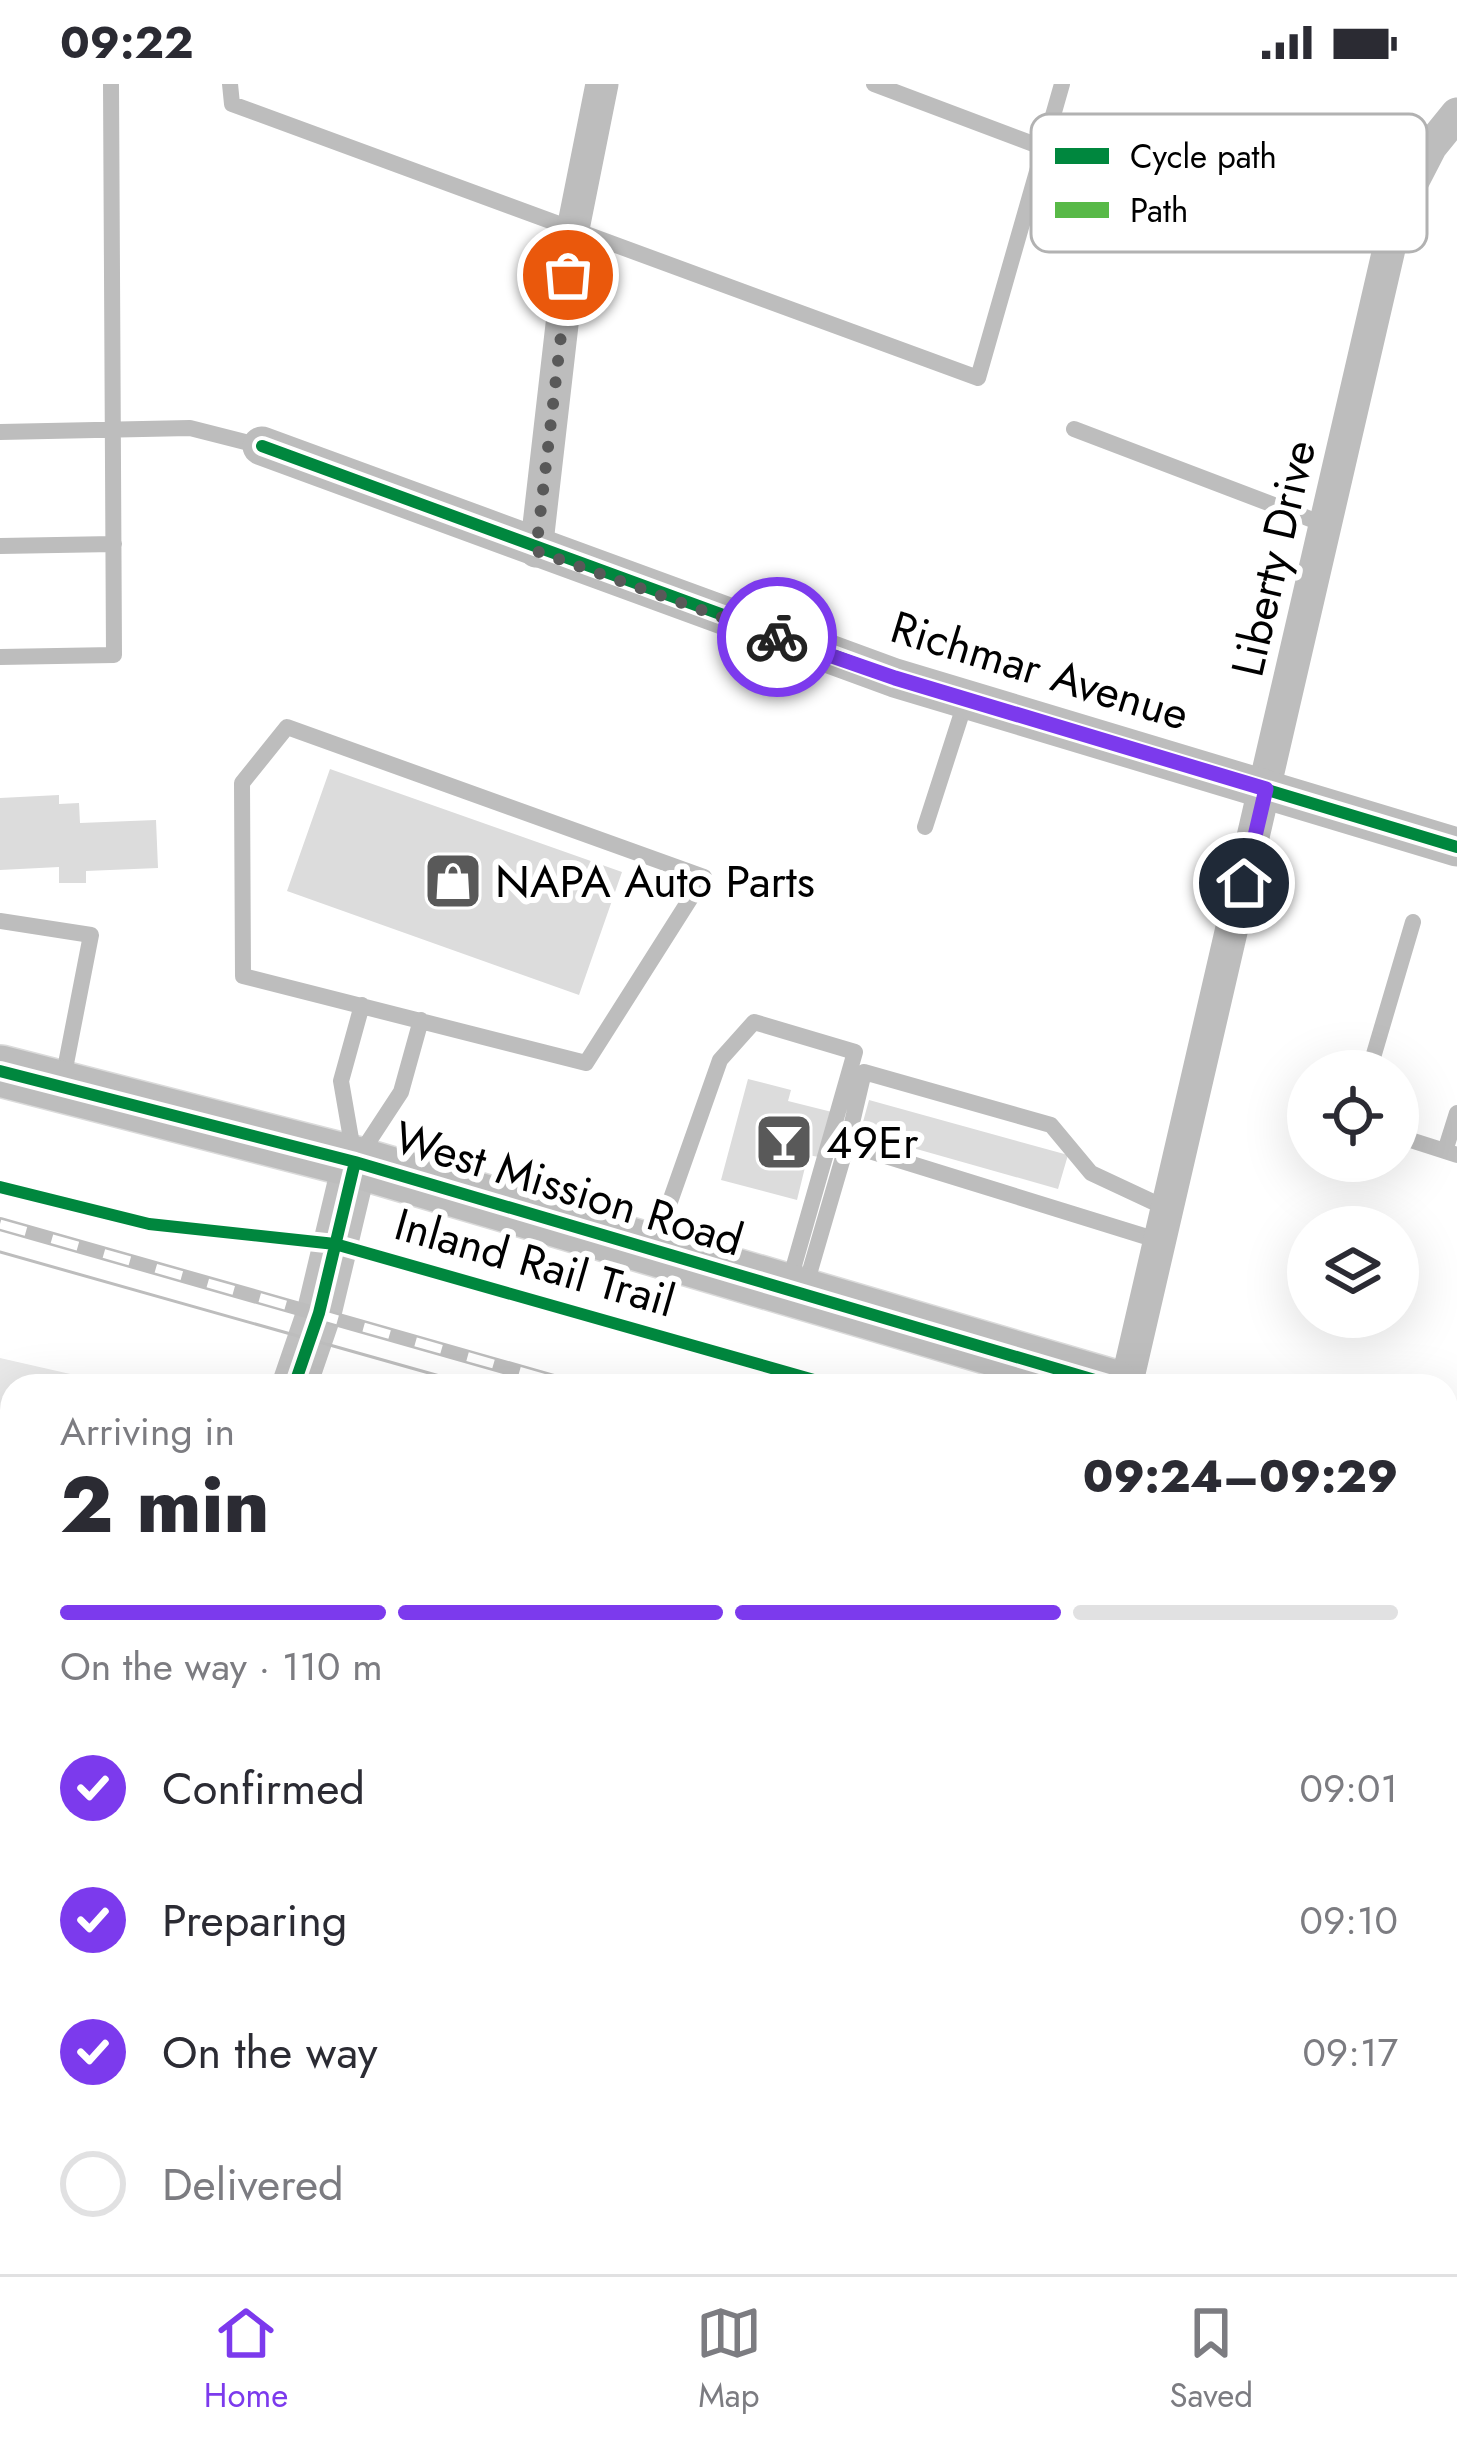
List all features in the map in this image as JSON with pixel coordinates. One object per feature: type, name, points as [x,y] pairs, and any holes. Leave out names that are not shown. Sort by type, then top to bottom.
[{"type":"main road","name":"West Mission Road","points":[[0,1071],[355,1162],[1074,1374]]},
{"type":"main road","points":[[298,1374],[319,1313],[355,1162]]},
{"type":"street","points":[[536,551],[573,229],[602,84]]},
{"type":"street","name":"Liberty Drive","points":[[1427,154],[1457,114]]},
{"type":"street","name":"Liberty Drive","points":[[1129,1374],[1388,252]]},
{"type":"street","name":"Richmar Avenue","points":[[262,446],[536,551],[966,700],[1457,847]]},
{"type":"lane","points":[[0,658],[114,655],[111,84]]},
{"type":"lane","points":[[230,84],[232,104],[978,378],[1031,193]]},
{"type":"lane","points":[[874,84],[1031,143]]},
{"type":"lane","points":[[1054,114],[1062,84]]},
{"type":"lane","points":[[0,432],[190,428],[262,446]]},
{"type":"lane","points":[[1074,429],[1326,526]]},
{"type":"lane","points":[[0,546],[114,544]]},
{"type":"lane","points":[[925,827],[966,700]]},
{"type":"lane","points":[[287,727],[704,877],[586,1064],[362,1005],[243,976],[242,783],[287,727]]},
{"type":"lane","points":[[0,921],[91,935],[61,1086]]},
{"type":"lane","points":[[1376,1050],[1413,922]]},
{"type":"lane","points":[[355,1162],[341,1081],[362,1005]]},
{"type":"lane","points":[[355,1162],[401,1092],[421,1020]]},
{"type":"lane","points":[[653,1251],[720,1060],[754,1022],[855,1052],[795,1293]]},
{"type":"lane","points":[[795,1293],[847,1144],[864,1072],[1051,1125],[1091,1173],[1164,1225]]},
{"type":"lane","points":[[1419,1143],[1451,1153],[1457,1113]]},
{"type":"lane","points":[[847,1144],[1164,1225]]},
{"type":"shaded area","points":[[0,1358],[70,1374],[0,1374]]},
{"type":"building","points":[[330,769],[622,872],[579,995],[287,891]]},
{"type":"building","points":[[59,795],[59,804],[79,803],[80,823],[156,820],[158,868],[86,871],[86,883],[59,883],[59,867],[0,870],[0,798]]},
{"type":"building","points":[[748,1079],[791,1090],[788,1101],[836,1113],[824,1158],[808,1155],[797,1200],[721,1180]]},
{"type":"building","points":[[869,1100],[1068,1155],[1058,1189],[860,1133]]},
{"type":"tram line","points":[[0,1252],[432,1374]]},
{"type":"railway","points":[[0,1224],[529,1374]]},
{"type":"cycle path","points":[[262,446],[895,678],[1457,847]]},
{"type":"cycle path","name":"Inland Rail Trail","points":[[0,1071],[355,1162],[1074,1374]]},
{"type":"cycle path","points":[[298,1374],[319,1313],[355,1162]]},
{"type":"cycle path","name":"Inland Rail Trail","points":[[0,1187],[149,1224],[335,1244],[793,1374]]},
{"type":"way so far","points":[[568,275],[536,551],[777,637]]},
{"type":"place","name":"NAPA Auto Parts","points":[[453,881]]},
{"type":"place","name":"49Er","points":[[784,1142]]},
{"type":"route","points":[[777,637],[895,678],[1266,789],[1244,883]]}]
